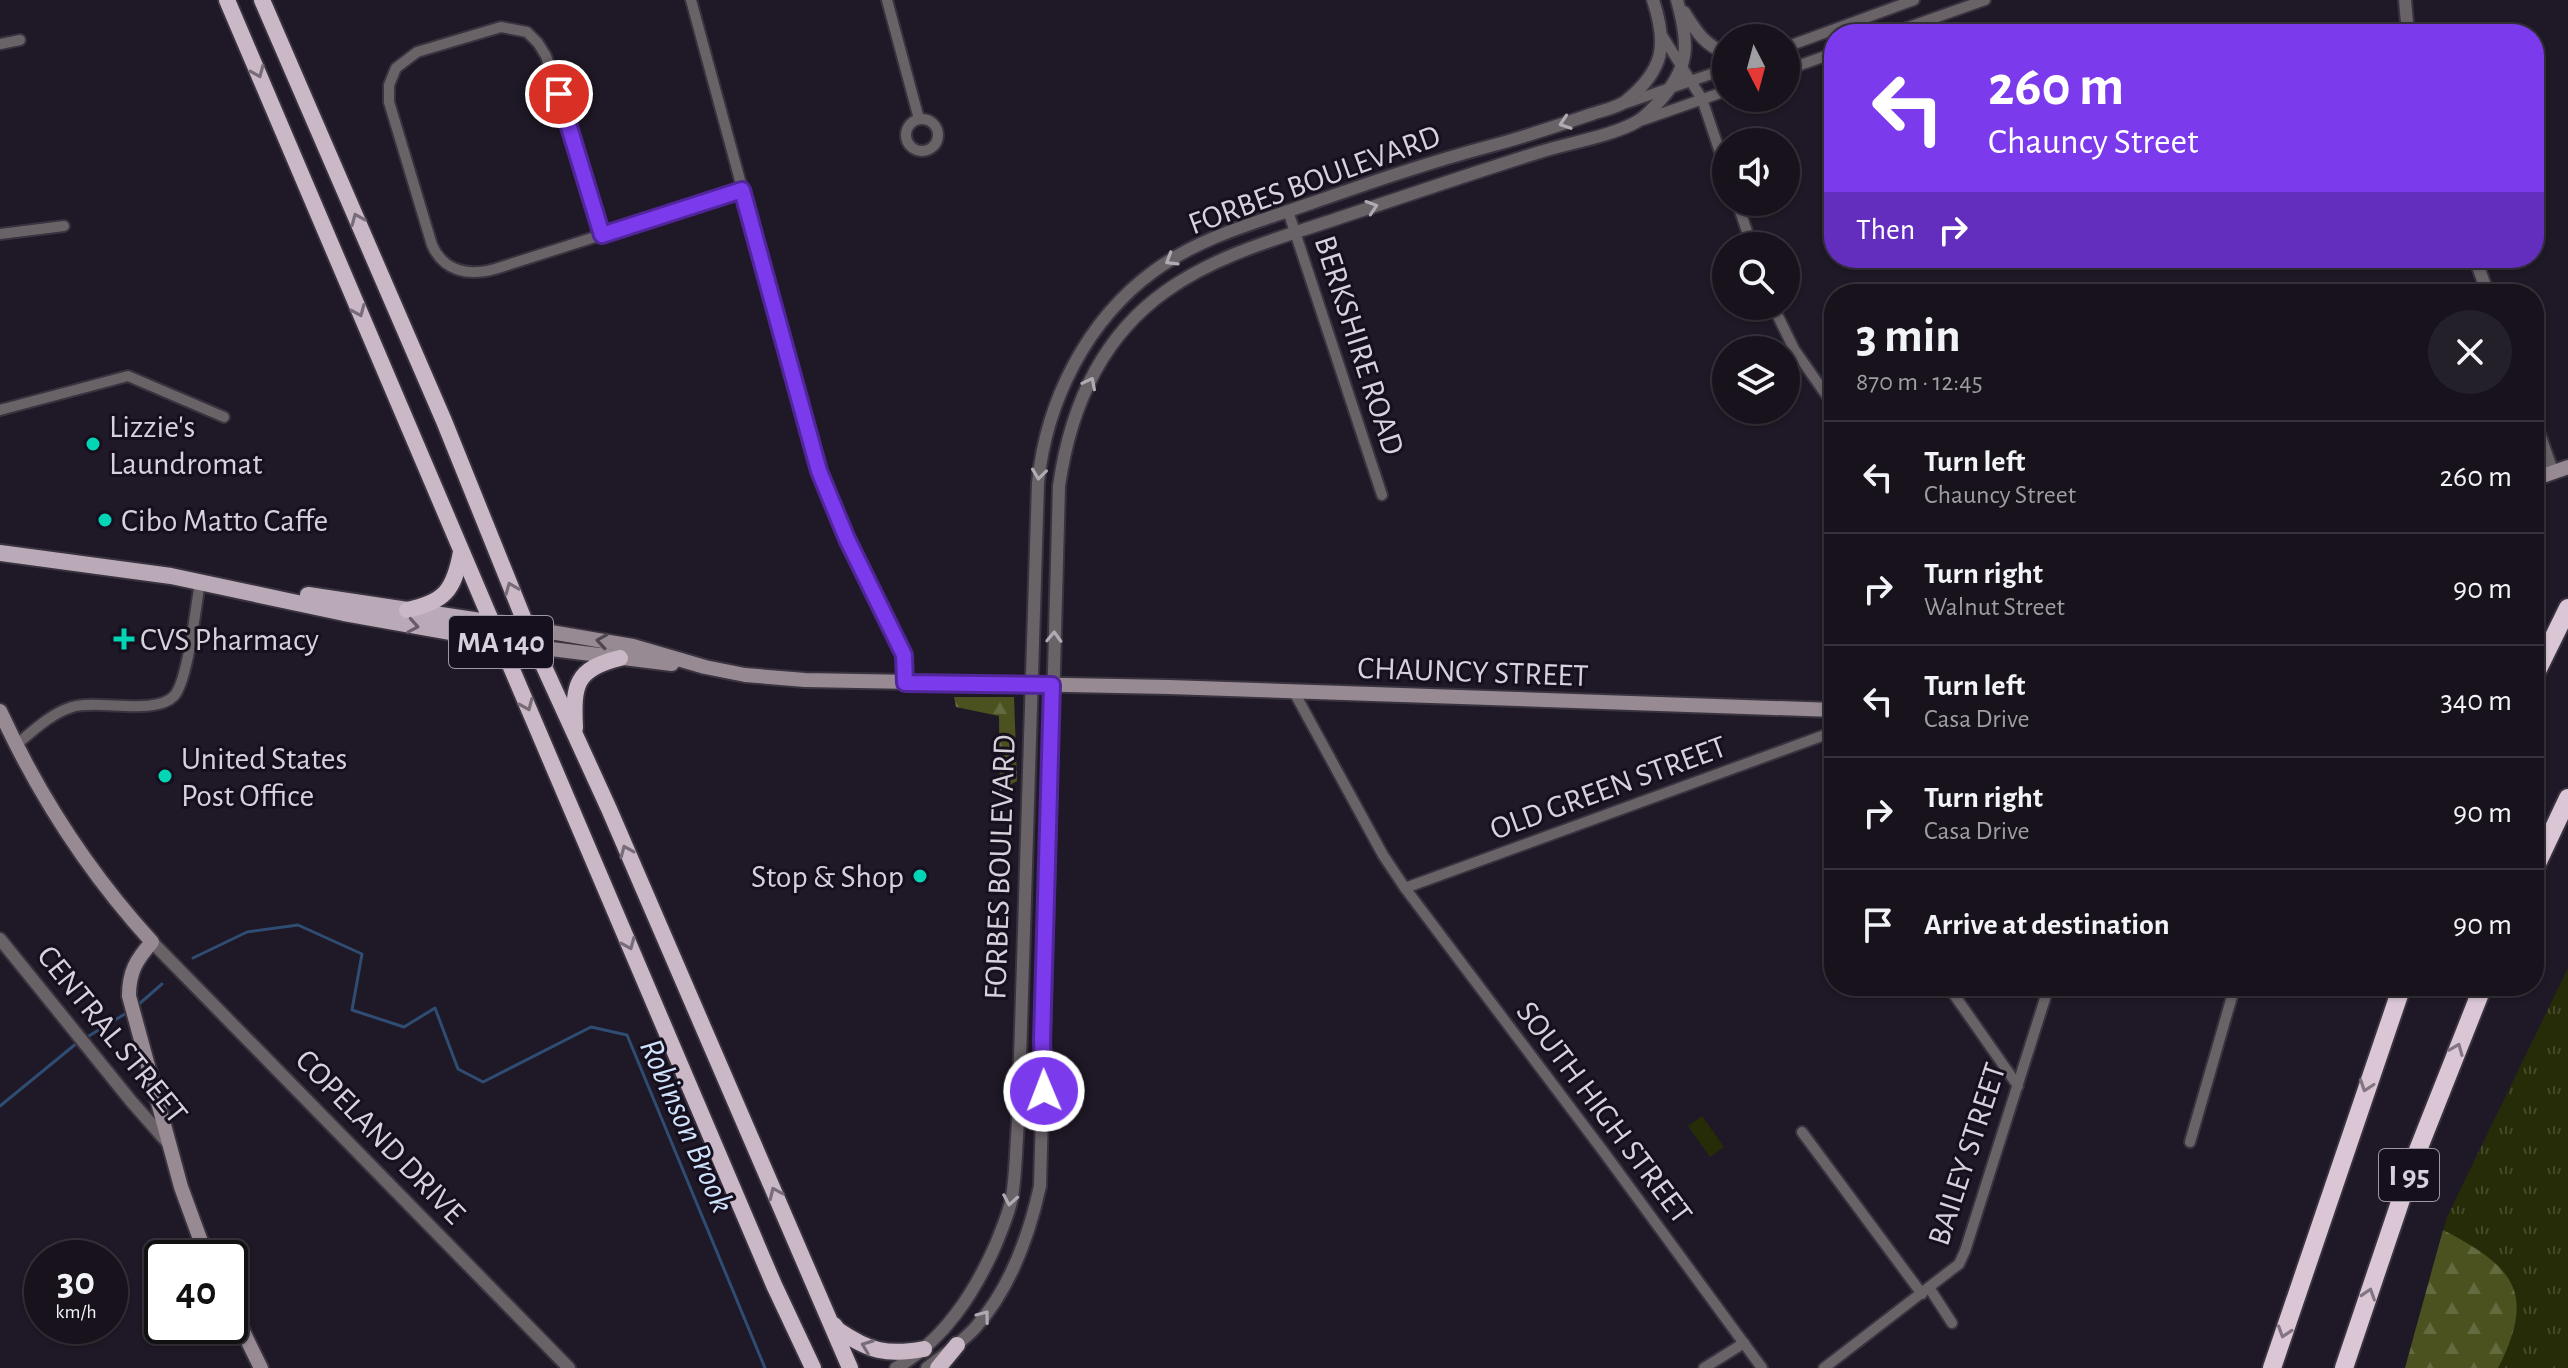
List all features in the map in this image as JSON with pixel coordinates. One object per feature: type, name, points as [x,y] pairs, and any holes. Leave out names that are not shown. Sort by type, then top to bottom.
[{"type":"highway","name":"MA 140","points":[[227,0],[774,1285],[813,1368]]},
{"type":"highway","name":"MA 140","points":[[262,0],[444,421],[535,647],[850,1368]]},
{"type":"highway","points":[[407,610],[441,598],[454,581],[461,551]]},
{"type":"highway","points":[[2544,657],[2568,608]]},
{"type":"highway","points":[[576,737],[576,686],[591,669],[620,658]]},
{"type":"highway","points":[[2544,849],[2568,798]]},
{"type":"highway","name":"I 95","points":[[2272,1368],[2399,996]]},
{"type":"highway","name":"I 95","points":[[2344,1368],[2421,1144],[2479,996]]},
{"type":"highway","points":[[824,1309],[838,1330],[871,1349],[896,1354],[924,1349]]},
{"type":"highway","points":[[802,1344],[805,1368]]},
{"type":"highway","points":[[938,1368],[957,1345]]},
{"type":"main road","points":[[2544,476],[2568,467]]},
{"type":"main road","name":"CHAUNCY STREET","points":[[0,553],[171,576],[344,613],[535,647],[777,678],[1824,710]]},
{"type":"main road","name":"CHAUNCY STREET","points":[[200,582],[226,583],[527,628],[633,646],[705,667]]},
{"type":"main road","name":"COPELAND DRIVE","points":[[0,711],[16,745],[75,846],[123,911],[152,942]]},
{"type":"main road","points":[[152,942],[133,967],[129,988],[170,1145]]},
{"type":"main road","name":"CENTRAL STREET","points":[[170,1145],[200,1240]]},
{"type":"main road","points":[[248,1342],[261,1368]]},
{"type":"street","points":[[691,0],[819,471],[847,539],[904,655],[905,683]]},
{"type":"street","points":[[887,0],[919,119]]},
{"type":"street","points":[[1653,0],[1663,37],[1702,99],[1712,129]]},
{"type":"street","points":[[1849,24],[1914,0]]},
{"type":"street","points":[[1917,24],[1985,0]]},
{"type":"street","points":[[2405,0],[2407,24]]},
{"type":"street","points":[[1678,1],[1699,37],[1712,47]]},
{"type":"street","name":"FORBES BOULEVARD","points":[[927,1368],[976,1327],[994,1303],[1015,1266],[1033,1218],[1040,1186],[1059,486],[1069,431],[1094,373],[1119,336],[1165,292],[1217,261],[1637,122],[1670,88],[1682,67],[1685,32],[1678,1]]},
{"type":"street","points":[[602,235],[550,66],[533,37],[519,29],[490,30],[425,49],[409,56],[396,68],[389,85],[391,111],[432,245],[442,262],[458,271],[486,272],[602,235],[742,190]]},
{"type":"street","points":[[1800,42],[1824,33]]},
{"type":"street","name":"FORBES BOULEVARD","points":[[896,1368],[924,1349],[951,1322],[978,1282],[1007,1220],[1012,1197],[1018,1122],[1039,471],[1048,425],[1070,369],[1119,303],[1156,270],[1221,234],[1443,159],[1623,104],[1654,71],[1662,51],[1663,37]]},
{"type":"street","points":[[0,44],[20,40]]},
{"type":"street","points":[[1800,65],[1824,57]]},
{"type":"street","points":[[1623,104],[1712,74]]},
{"type":"street","points":[[1637,122],[1712,96]]},
{"type":"street","name":"BERKSHIRE ROAD","points":[[1288,211],[1382,495]]},
{"type":"street","points":[[0,234],[64,226]]},
{"type":"street","points":[[1780,320],[1790,342],[1824,391]]},
{"type":"street","points":[[0,410],[128,376],[224,417]]},
{"type":"street","points":[[2544,448],[2553,473]]},
{"type":"street","points":[[16,745],[49,718],[75,706],[148,705],[168,700],[176,694],[189,650],[200,582]]},
{"type":"street","points":[[1294,692],[1383,855],[1405,888]]},
{"type":"street","name":"OLD GREEN STREET","points":[[1405,888],[1824,735]]},
{"type":"street","name":"SOUTH HIGH STREET","points":[[1405,888],[1594,1137],[1762,1368]]},
{"type":"street","name":"CENTRAL STREET","points":[[0,939],[170,1145]]},
{"type":"street","name":"COPELAND DRIVE","points":[[152,942],[569,1368]]},
{"type":"street","points":[[1955,996],[2018,1086]]},
{"type":"street","name":"BAILEY STREET","points":[[1952,1323],[1926,1292],[1959,1264],[1965,1251],[2046,996]]},
{"type":"street","points":[[2190,1142],[2232,996]]},
{"type":"street","points":[[1802,1132],[1926,1292],[1824,1368]]},
{"type":"street","points":[[1704,1368],[1744,1343]]},
{"type":"green space","points":[[954,697],[1014,697],[1017,781],[1000,791],[999,716],[956,707]]},
{"type":"green space","points":[[2568,968],[2568,1368],[2405,1368],[2447,1217]]},
{"type":"green space","points":[[1702,1116],[1724,1147],[1710,1157],[1688,1126]]},
{"type":"green space","points":[[2443,1230],[2487,1256],[2511,1284],[2516,1300],[2516,1319],[2498,1368],[2405,1368]]},
{"type":"waterway","name":"Robinson Brook","points":[[193,958],[247,932],[298,925],[362,954],[352,1010],[404,1027],[435,1008],[458,1069],[483,1082],[591,1027],[627,1035],[765,1368]]},
{"type":"waterway","name":"Robinson Brook","points":[[138,1005],[162,984]]},
{"type":"waterway","name":"Robinson Brook","points":[[84,1039],[128,1012]]},
{"type":"waterway","name":"Robinson Brook","points":[[0,1106],[77,1043]]},
{"type":"place","name":"Lizzie's Laundromat","points":[[93,444]]},
{"type":"place","name":"Cibo Matto Caffe","points":[[105,520]]},
{"type":"place","name":"CVS Pharmacy","points":[[124,639]]},
{"type":"place","name":"United States Post Office","points":[[165,776]]},
{"type":"place","name":"Stop & Shop","points":[[920,876]]},
{"type":"route","points":[[559,94],[602,235],[742,190],[819,471],[847,539],[904,655],[905,683],[1052,685],[1042,1040],[1044,1091]]}]
